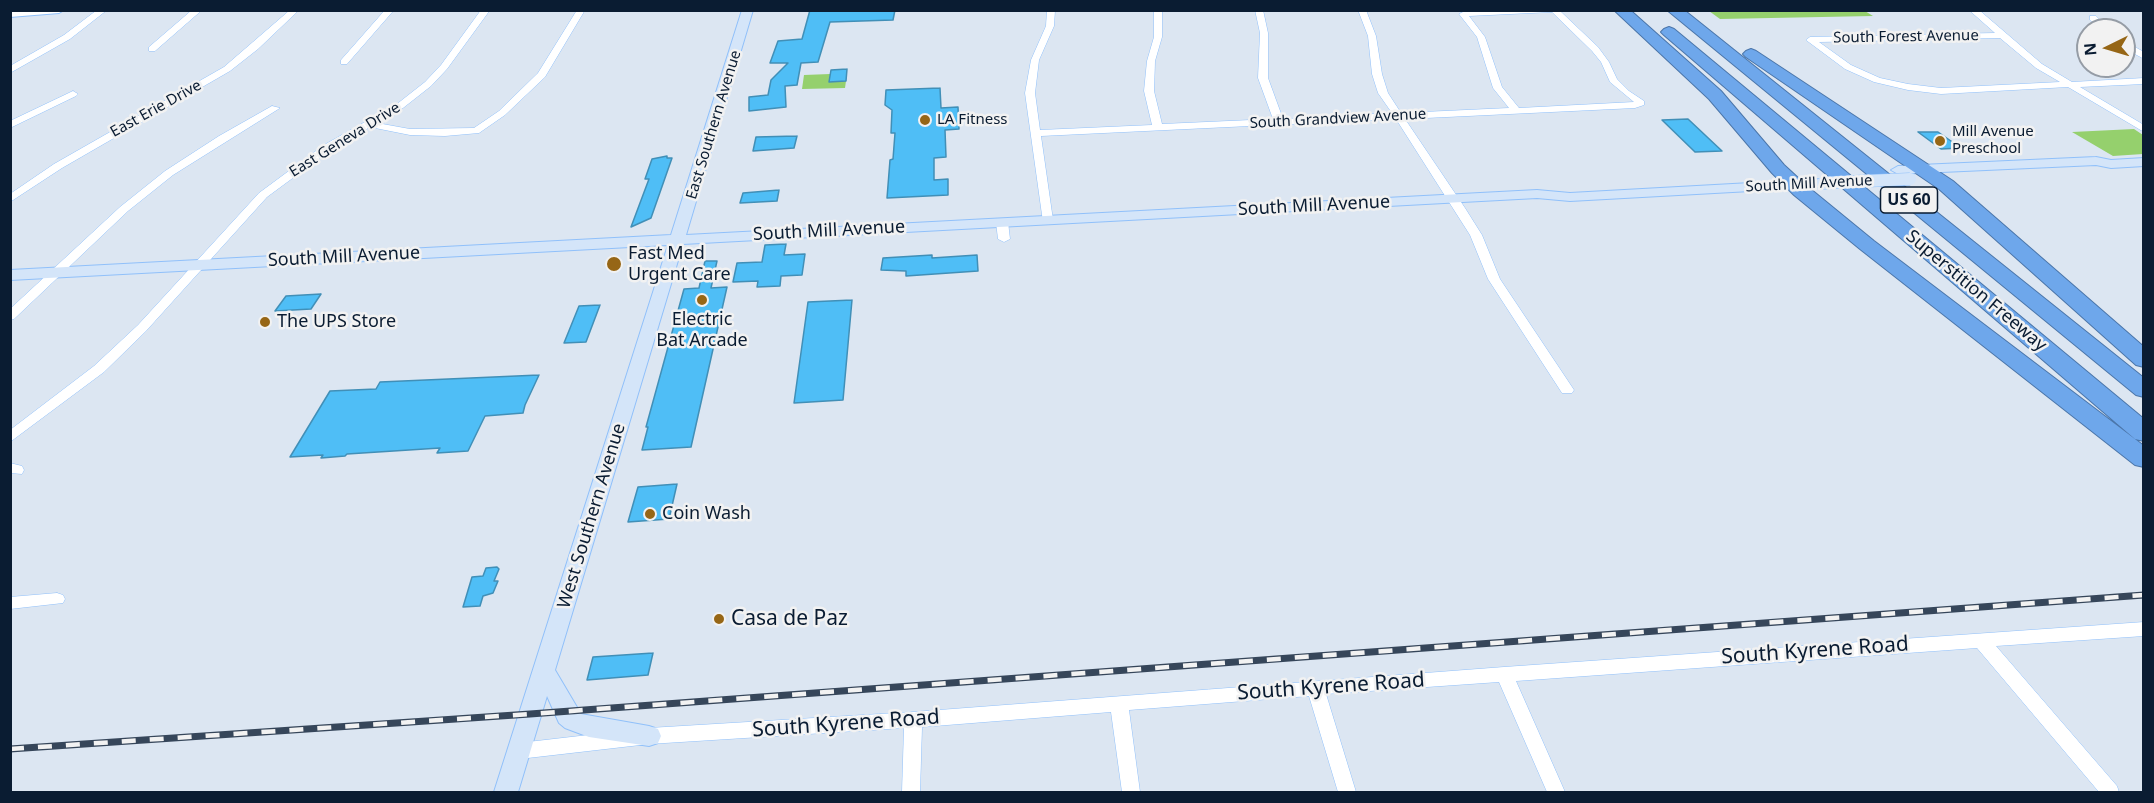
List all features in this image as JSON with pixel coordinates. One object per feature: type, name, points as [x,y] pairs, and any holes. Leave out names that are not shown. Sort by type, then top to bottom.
[{"type":"highway","points":[[1622,10],[1715,94],[1867,245],[2144,459]]},
{"type":"highway","name":"Superstition Freeway","points":[[1643,10],[2144,433]]},
{"type":"highway","name":"Superstition Freeway","points":[[1674,10],[2144,390]]},
{"type":"highway","points":[[1692,10],[1917,174],[2144,360]]},
{"type":"main road","name":"East Southern Avenue","points":[[679,239],[748,10]]},
{"type":"main road","name":"South Mill Avenue","points":[[10,275],[1454,198],[1540,194],[1570,197],[1803,179],[2106,170],[2111,164],[2144,162]]},
{"type":"main road","name":"West Southern Avenue","points":[[506,792],[679,239]]},
{"type":"main road","points":[[544,672],[563,701],[567,716],[573,721],[589,727],[649,736]]},
{"type":"street","points":[[10,70],[67,38],[103,10]]},
{"type":"street","points":[[152,49],[198,10]]},
{"type":"street","name":"East Erie Drive","points":[[10,199],[68,160],[227,69],[295,10]]},
{"type":"street","points":[[344,62],[390,10]]},
{"type":"street","name":"East Geneva Drive","points":[[10,437],[99,369],[142,328],[263,195],[328,147],[400,106],[428,84],[444,67],[486,10]]},
{"type":"street","points":[[368,124],[410,132],[445,134],[476,131],[502,113],[542,75],[581,10]]},
{"type":"street","points":[[1047,220],[1030,102],[1030,85],[1035,60],[1050,26],[1051,10]]},
{"type":"street","points":[[1158,10],[1158,37],[1151,61],[1149,91],[1158,128]]},
{"type":"street","points":[[1259,10],[1264,33],[1263,78],[1279,122]]},
{"type":"street","points":[[1362,10],[1372,36],[1381,86],[1398,116],[1454,198],[1476,235],[1494,279],[1566,390]]},
{"type":"street","points":[[1516,110],[1498,88],[1481,37],[1463,14],[1553,10]]},
{"type":"street","name":"South Grandview Avenue","points":[[1035,133],[1641,103],[1613,80],[1605,62],[1595,49],[1553,10]]},
{"type":"street","points":[[1972,10],[2018,50],[2069,85],[2144,129]]},
{"type":"street","points":[[12,11],[57,11]]},
{"type":"street","name":"South Forest Avenue","points":[[2002,35],[1810,40],[1848,68],[1877,80],[1908,87],[1941,91],[2069,85]]},
{"type":"street","points":[[2069,85],[2144,81]]},
{"type":"street","points":[[10,125],[73,94]]},
{"type":"street","points":[[10,316],[124,209],[169,173],[222,138],[275,108]]},
{"type":"street","points":[[1002,222],[1004,239]]},
{"type":"street","points":[[10,603],[57,599]]},
{"type":"street","name":"South Kyrene Road","points":[[519,751],[649,736],[913,720],[1504,674],[2144,629]]},
{"type":"street","points":[[1980,639],[2110,792]]},
{"type":"street","points":[[1504,674],[1556,792]]},
{"type":"street","points":[[1315,688],[1347,792]]},
{"type":"street","points":[[1119,704],[1131,792]]},
{"type":"street","points":[[910,792],[913,720]]},
{"type":"green space","points":[[1709,11],[1865,11],[1873,16],[1720,19]]},
{"type":"green space","points":[[830,74],[830,82],[846,81],[845,88],[802,89],[804,75]]},
{"type":"green space","points":[[2134,129],[2143,135],[2143,154],[2113,156],[2072,132]]},
{"type":"building","points":[[810,10],[895,10],[893,20],[830,22],[818,62],[801,63],[797,85],[785,86],[786,107],[749,111],[749,97],[768,95],[771,80],[788,63],[770,63],[778,41],[802,39]]},
{"type":"building","points":[[847,69],[846,81],[829,82],[831,70]]},
{"type":"building","points":[[940,88],[941,108],[958,107],[959,129],[945,130],[946,157],[934,158],[934,180],[948,179],[948,195],[887,198],[895,133],[891,133],[892,110],[885,105],[886,90]]},
{"type":"building","points":[[1688,119],[1722,151],[1695,152],[1662,120]]},
{"type":"building","name":"Mill Avenue Preschool","points":[[1918,132],[1938,132],[1961,148],[1941,149]]},
{"type":"building","points":[[797,136],[794,148],[753,151],[756,137]]},
{"type":"building","points":[[667,156],[667,158],[672,158],[651,218],[631,227],[649,179],[645,179],[652,159]]},
{"type":"building","points":[[779,190],[777,201],[740,203],[743,193]]},
{"type":"building","points":[[786,244],[784,255],[805,254],[802,275],[781,276],[780,286],[757,287],[758,281],[733,282],[737,263],[762,262],[765,245]]},
{"type":"building","points":[[932,255],[932,258],[977,255],[978,271],[906,276],[906,271],[881,270],[883,258]]},
{"type":"building","points":[[705,261],[717,261],[711,288],[727,287],[691,447],[642,450],[648,427],[646,427],[684,289],[699,288]]},
{"type":"building","points":[[321,294],[311,309],[275,311],[286,296]]},
{"type":"building","points":[[852,300],[843,400],[794,403],[808,302]]},
{"type":"building","points":[[600,305],[586,342],[564,343],[579,306]]},
{"type":"building","points":[[539,375],[523,413],[485,416],[468,451],[437,453],[440,448],[347,454],[321,458],[323,455],[290,457],[330,391],[376,389],[380,382]]},
{"type":"building","points":[[677,484],[669,519],[628,522],[638,487]]},
{"type":"building","points":[[497,567],[499,569],[494,581],[498,581],[493,593],[483,596],[480,606],[463,607],[472,577],[483,576],[486,568]]},
{"type":"building","points":[[653,653],[648,675],[587,680],[593,657]]},
{"type":"railway","points":[[10,749],[530,714],[2144,595]]},
{"type":"place","name":"LA Fitness","points":[[925,120]]},
{"type":"place","name":"Mill Avenue Preschool","points":[[1940,141]]},
{"type":"place","name":"Fast Med Urgent Care","points":[[614,264]]},
{"type":"place","name":"Electric Bat Arcade","points":[[702,300]]},
{"type":"place","name":"The UPS Store","points":[[265,322]]},
{"type":"place","name":"Coin Wash","points":[[650,514]]},
{"type":"place","name":"Casa de Paz","points":[[719,619]]}]
